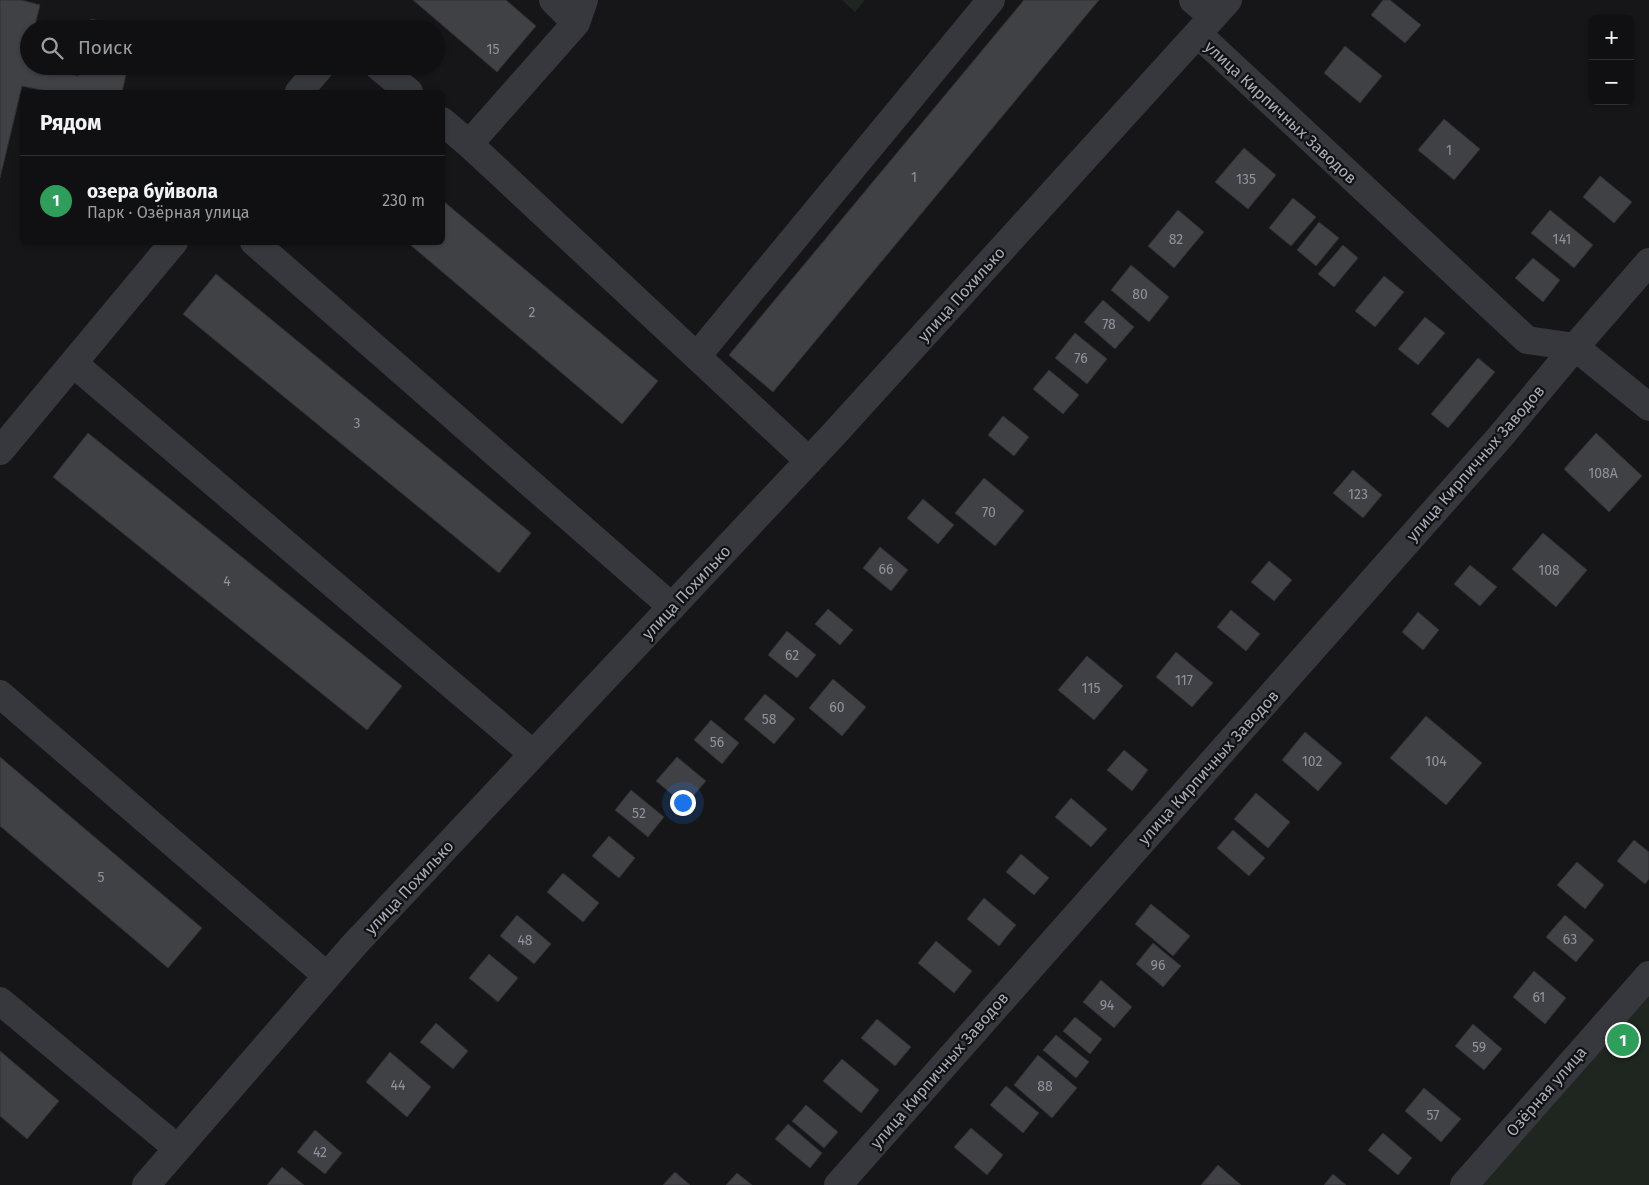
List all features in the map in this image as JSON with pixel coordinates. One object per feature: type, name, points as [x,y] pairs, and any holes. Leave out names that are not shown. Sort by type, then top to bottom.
[{"type":"street","points":[[469,144],[580,12],[553,0]]},
{"type":"street","points":[[696,356],[991,0]]},
{"type":"street","name":"улица Кирпичных Заводов","points":[[1208,13],[1527,340],[1575,347]]},
{"type":"street","name":"улица Похилько","points":[[146,1185],[354,946],[809,461],[1208,13]]},
{"type":"street","points":[[301,90],[313,75]]},
{"type":"street","points":[[389,75],[407,90]]},
{"type":"street","points":[[445,124],[809,461]]},
{"type":"street","points":[[0,451],[171,245]]},
{"type":"street","points":[[257,245],[672,607]]},
{"type":"street","name":"улица Кирпичных Заводов","points":[[838,1185],[1494,445],[1575,347],[1649,262]]},
{"type":"street","points":[[1575,347],[1649,407]]},
{"type":"street","points":[[73,363],[533,754]]},
{"type":"street","points":[[0,694],[327,976]]},
{"type":"street","name":"Озёрная улица","points":[[1464,1185],[1649,975]]},
{"type":"street","points":[[0,1001],[177,1148]]},
{"type":"shaded area","points":[[842,0],[865,0],[855,12]]},
{"type":"shaded area","points":[[1649,985],[1649,1185],[1462,1185]]},
{"type":"building","points":[[0,0],[21,0],[40,5],[36,20],[20,20],[20,75],[126,75],[122,90],[41,90],[22,86],[0,178]]},
{"type":"building","points":[[413,0],[506,0],[536,26],[497,72],[445,27],[445,20],[436,20]]},
{"type":"building","points":[[1024,0],[1099,0],[773,392],[729,355]]},
{"type":"building","points":[[1383,0],[1390,0],[1421,25],[1405,43],[1371,15]]},
{"type":"building","points":[[1345,46],[1382,76],[1360,103],[1324,73]]},
{"type":"building","points":[[1444,119],[1480,149],[1454,180],[1418,150]]},
{"type":"building","points":[[1244,148],[1276,175],[1248,209],[1215,182]]},
{"type":"building","points":[[1600,176],[1632,202],[1614,223],[1583,197]]},
{"type":"building","points":[[1293,198],[1316,217],[1291,246],[1269,228]]},
{"type":"building","points":[[445,203],[658,381],[622,424],[411,245],[445,245]]},
{"type":"building","points":[[1178,210],[1204,232],[1174,268],[1148,246]]},
{"type":"building","points":[[1550,210],[1593,245],[1574,268],[1531,233]]},
{"type":"building","points":[[1319,222],[1339,238],[1316,266],[1297,250]]},
{"type":"building","points":[[1343,245],[1358,258],[1334,287],[1318,274]]},
{"type":"building","points":[[1533,258],[1560,280],[1543,302],[1515,278]]},
{"type":"building","points":[[1131,265],[1169,297],[1149,322],[1111,290]]},
{"type":"building","points":[[216,274],[531,533],[499,573],[183,314]]},
{"type":"building","points":[[1384,276],[1404,292],[1375,327],[1355,311]]},
{"type":"building","points":[[1103,300],[1134,327],[1115,349],[1084,322]]},
{"type":"building","points":[[1425,317],[1445,333],[1418,365],[1398,349]]},
{"type":"building","points":[[1075,333],[1107,359],[1087,384],[1055,358]]},
{"type":"building","points":[[1478,358],[1495,372],[1448,428],[1431,414]]},
{"type":"building","points":[[1049,370],[1079,395],[1063,414],[1033,389]]},
{"type":"building","points":[[1003,416],[1029,437],[1014,456],[988,435]]},
{"type":"building","points":[[88,433],[402,686],[367,730],[53,477]]},
{"type":"building","points":[[1596,433],[1642,476],[1609,512],[1564,469]]},
{"type":"building","points":[[1353,470],[1382,495],[1363,518],[1333,493]]},
{"type":"building","points":[[984,478],[1024,511],[995,546],[955,513]]},
{"type":"building","points":[[923,499],[954,525],[938,544],[907,518]]},
{"type":"building","points":[[1543,533],[1587,570],[1556,607],[1512,569]]},
{"type":"building","points":[[880,547],[908,570],[891,591],[863,568]]},
{"type":"building","points":[[1269,561],[1292,580],[1274,601],[1251,582]]},
{"type":"building","points":[[1470,565],[1497,587],[1480,606],[1454,584]]},
{"type":"building","points":[[828,609],[853,630],[840,645],[815,624]]},
{"type":"building","points":[[1231,610],[1260,634],[1246,651],[1217,627]]},
{"type":"building","points":[[1418,612],[1439,630],[1423,650],[1402,632]]},
{"type":"building","points":[[787,631],[816,655],[797,678],[768,655]]},
{"type":"building","points":[[1176,652],[1213,683],[1192,707],[1156,677]]},
{"type":"building","points":[[1087,656],[1123,686],[1094,720],[1058,690]]},
{"type":"building","points":[[833,679],[866,707],[842,736],[809,708]]},
{"type":"building","points":[[765,694],[795,719],[774,744],[744,719]]},
{"type":"building","points":[[1426,716],[1482,763],[1446,805],[1390,758]]},
{"type":"building","points":[[711,720],[739,743],[722,764],[694,740]]},
{"type":"building","points":[[1305,732],[1342,763],[1318,791],[1282,760]]},
{"type":"building","points":[[1124,750],[1148,770],[1132,791],[1107,770]]},
{"type":"building","points":[[0,757],[202,928],[168,968],[0,826]]},
{"type":"building","points":[[677,757],[706,781],[685,805],[656,781]]},
{"type":"building","points":[[631,790],[664,817],[648,837],[615,810]]},
{"type":"building","points":[[1256,793],[1290,822],[1268,848],[1234,819]]},
{"type":"building","points":[[1071,798],[1107,829],[1091,847],[1055,817]]},
{"type":"building","points":[[1233,830],[1265,858],[1249,876],[1217,848]]},
{"type":"building","points":[[609,836],[635,858],[619,878],[592,856]]},
{"type":"building","points":[[1634,840],[1649,852],[1649,879],[1645,884],[1617,861]]},
{"type":"building","points":[[1021,854],[1049,878],[1034,895],[1006,872]]},
{"type":"building","points":[[1577,862],[1604,885],[1585,909],[1557,885]]},
{"type":"building","points":[[563,873],[599,903],[583,922],[547,892]]},
{"type":"building","points":[[984,898],[1016,925],[999,946],[967,919]]},
{"type":"building","points":[[1151,904],[1190,936],[1173,956],[1135,924]]},
{"type":"building","points":[[517,915],[551,944],[534,964],[500,936]]},
{"type":"building","points":[[1565,915],[1594,940],[1576,962],[1546,937]]},
{"type":"building","points":[[936,941],[972,971],[954,993],[918,963]]},
{"type":"building","points":[[1153,943],[1181,966],[1163,987],[1136,964]]},
{"type":"building","points":[[489,954],[518,978],[498,1002],[469,978]]},
{"type":"building","points":[[1534,971],[1566,998],[1545,1024],[1513,997]]},
{"type":"building","points":[[1101,980],[1132,1007],[1114,1028],[1083,1002]]},
{"type":"building","points":[[1075,1017],[1102,1039],[1090,1054],[1063,1031]]},
{"type":"building","points":[[877,1019],[911,1047],[895,1066],[861,1038]]},
{"type":"building","points":[[436,1023],[468,1051],[453,1069],[420,1042]]},
{"type":"building","points":[[1473,1024],[1502,1049],[1484,1070],[1455,1046]]},
{"type":"building","points":[[1056,1035],[1089,1062],[1076,1078],[1043,1050]]},
{"type":"building","points":[[0,1051],[59,1101],[27,1139],[0,1116]]},
{"type":"building","points":[[390,1052],[431,1087],[407,1117],[366,1082]]},
{"type":"building","points":[[1038,1055],[1077,1088],[1052,1118],[1014,1085]]},
{"type":"building","points":[[842,1059],[879,1090],[861,1113],[823,1081]]},
{"type":"building","points":[[1006,1086],[1039,1113],[1023,1133],[990,1105]]},
{"type":"building","points":[[1424,1088],[1461,1119],[1441,1142],[1405,1111]]},
{"type":"building","points":[[806,1105],[838,1132],[824,1148],[792,1121]]},
{"type":"building","points":[[788,1124],[822,1153],[810,1168],[775,1139]]},
{"type":"building","points":[[971,1128],[1003,1155],[987,1175],[954,1147]]},
{"type":"building","points":[[315,1130],[342,1153],[325,1174],[297,1152]]},
{"type":"building","points":[[1383,1133],[1412,1158],[1398,1175],[1368,1150]]},
{"type":"building","points":[[1218,1165],[1241,1185],[1201,1185]]},
{"type":"building","points":[[282,1167],[304,1185],[267,1185]]},
{"type":"building","points":[[675,1172],[690,1185],[663,1185]]},
{"type":"building","points":[[737,1173],[752,1185],[726,1185]]},
{"type":"building","points":[[1333,1174],[1346,1185],[1324,1185]]},
{"type":"place","name":"озера буйвола","points":[[1623,1040]]}]
